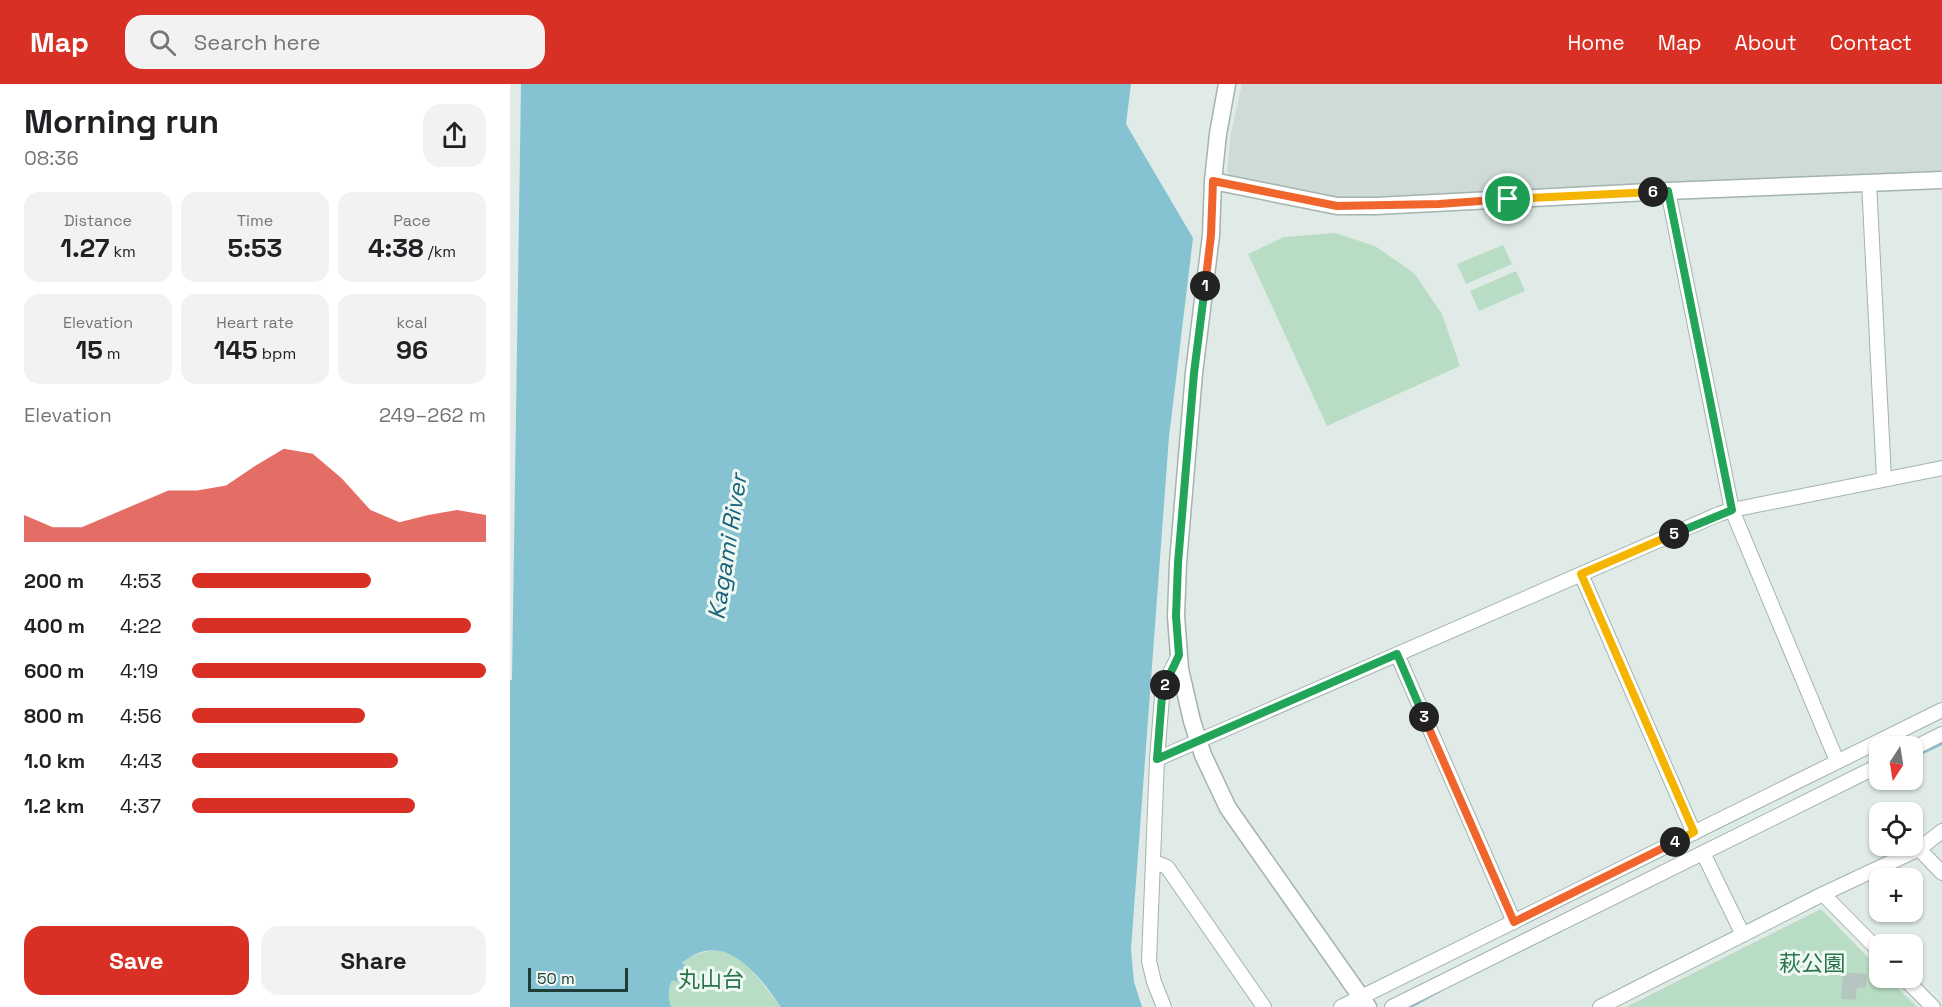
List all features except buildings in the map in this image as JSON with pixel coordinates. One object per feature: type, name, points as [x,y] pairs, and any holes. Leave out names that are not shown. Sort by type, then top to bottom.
[{"type":"street","points":[[1227,84],[1213,181],[1211,235],[1194,373],[1178,563],[1176,616],[1179,655],[1198,741],[1228,808],[1364,1002]]},
{"type":"street","points":[[1213,181],[1337,206],[1439,204],[1668,191],[1942,180]]},
{"type":"street","points":[[1869,182],[1884,479]]},
{"type":"street","points":[[1668,191],[1732,510],[1837,761]]},
{"type":"street","points":[[1157,759],[1732,510],[1942,468]]},
{"type":"street","points":[[1581,574],[1694,832]]},
{"type":"street","points":[[1397,654],[1514,922]]},
{"type":"street","points":[[1164,1007],[1149,961],[1157,759],[1162,696],[1167,679],[1179,655]]},
{"type":"street","points":[[1341,1007],[1364,1002],[1514,922],[1942,710]]},
{"type":"street","points":[[1923,744],[1942,734]]},
{"type":"street","points":[[1392,1007],[1869,770]]},
{"type":"street","points":[[1923,846],[1942,831]]},
{"type":"street","points":[[1703,853],[1743,935]]},
{"type":"street","points":[[1923,853],[1942,873]]},
{"type":"street","points":[[1600,1007],[1823,894],[1904,856]]},
{"type":"street","points":[[1154,862],[1167,867],[1264,1007]]},
{"type":"street","points":[[1823,894],[1869,941]]},
{"type":"street","points":[[1914,988],[1933,1007]]},
{"type":"shaded area","points":[[1242,84],[1942,84],[1942,172],[1342,199],[1231,178],[1227,170],[1231,133]]},
{"type":"green space","points":[[1335,233],[1375,246],[1414,273],[1442,314],[1460,366],[1327,426],[1248,254],[1284,237]]},
{"type":"green space","points":[[1503,245],[1512,264],[1466,284],[1457,264]]},
{"type":"green space","points":[[1516,271],[1525,291],[1479,311],[1470,291]]},
{"type":"green space","name":"萩公園","points":[[1821,909],[1869,959],[1869,988],[1898,988],[1917,1007],[1626,1007]]},
{"type":"green space","name":"丸山台","points":[[716,950],[732,954],[747,964],[781,1007],[671,1007],[669,997],[672,979],[676,982],[675,977],[680,969],[686,966],[682,963],[694,955]]},
{"type":"water","name":"Kagami River","points":[[521,84],[1131,84],[1126,124],[1193,238],[1169,437],[1131,949],[1134,982],[1142,1007],[781,1007],[762,982],[739,960],[726,953],[712,950],[697,953],[682,963],[687,967],[684,970],[680,969],[676,977],[677,982],[672,980],[670,987],[671,1007],[510,1007],[510,680],[512,680]]},
{"type":"waterway","points":[[1923,752],[1942,743]]},
{"type":"waterway","points":[[1409,1007],[1440,990]]},
{"type":"route","points":[[1213,181],[1337,206],[1439,204],[1508,199],[1668,191],[1732,510],[1581,574],[1694,832],[1514,922],[1397,654],[1157,759],[1162,696],[1167,679],[1179,655],[1176,616],[1178,563],[1194,373],[1211,235],[1213,181]]}]
